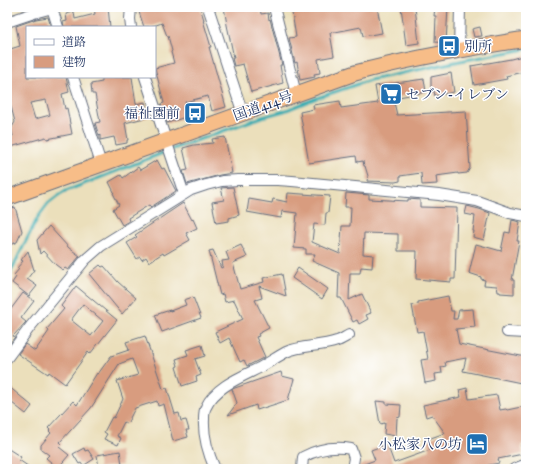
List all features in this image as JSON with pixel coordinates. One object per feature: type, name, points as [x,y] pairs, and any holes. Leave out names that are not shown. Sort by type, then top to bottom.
[{"type":"highway","name":"国道414号","points":[[7,198],[102,164],[167,143],[355,73],[458,50],[526,39]]},
{"type":"street","points":[[130,7],[131,26]]},
{"type":"street","points":[[208,7],[242,114]]},
{"type":"street","points":[[274,7],[296,94]]},
{"type":"street","points":[[458,50],[460,7]]},
{"type":"street","points":[[7,22],[54,8],[58,26]]},
{"type":"street","points":[[73,78],[102,164]]},
{"type":"street","points":[[145,78],[184,194]]},
{"type":"street","points":[[7,358],[30,327],[85,260],[100,246],[184,194],[206,185],[222,181],[278,180],[390,190],[477,201],[510,213],[526,216]]},
{"type":"street","points":[[507,332],[526,333]]},
{"type":"street","points":[[215,469],[206,443],[204,426],[205,408],[209,400],[220,389],[286,352],[294,349],[339,341],[349,335]]},
{"type":"street","points":[[302,469],[303,457],[312,452],[326,448],[339,447],[350,449],[354,458],[352,469]]},
{"type":"street","points":[[514,469],[526,464]]},
{"type":"building","points":[[94,7],[108,7],[110,26],[64,26],[63,22],[67,21],[66,14],[74,12],[75,19],[95,14]]},
{"type":"building","points":[[144,7],[200,7],[211,47],[209,47],[226,107],[212,111],[208,96],[185,102],[189,116],[167,123],[161,104],[164,103],[156,68],[174,63],[172,51],[168,36],[162,23],[153,26],[144,26],[138,9]]},
{"type":"building","points":[[224,7],[260,7],[261,14],[268,13],[282,65],[280,65],[283,83],[251,92],[243,64],[234,66],[232,58],[234,58]]},
{"type":"building","points":[[291,7],[377,7],[382,33],[363,36],[361,27],[330,33],[334,56],[318,59],[320,73],[314,74],[315,77],[300,80],[297,62],[295,63],[289,38],[296,37]]},
{"type":"building","points":[[401,7],[415,7],[419,43],[406,45]]},
{"type":"building","points":[[435,7],[448,7],[446,43],[435,42]]},
{"type":"building","points":[[48,17],[51,26],[26,26],[26,78],[66,78],[69,92],[62,94],[65,109],[67,108],[72,134],[47,139],[46,137],[7,148],[7,137],[13,136],[11,129],[15,122],[7,91],[7,50],[20,46],[16,26],[36,19]],"holes":[[[46,100],[50,115],[35,119],[30,103]]]},
{"type":"building","points":[[480,27],[482,36],[474,37],[472,29]]},
{"type":"building","points":[[526,55],[526,71],[506,76],[507,79],[474,85],[471,66]]},
{"type":"building","points":[[451,73],[454,92],[435,96],[434,91],[431,92],[431,77]]},
{"type":"building","points":[[102,78],[132,78],[136,104],[145,102],[148,117],[125,123],[128,140],[127,143],[116,145],[114,137],[100,140],[100,135],[99,136],[95,123],[100,122],[95,94],[92,94],[91,84],[102,82]]},
{"type":"building","points":[[424,79],[426,92],[393,98],[397,115],[466,111],[470,168],[467,173],[436,176],[437,184],[422,185],[421,173],[400,176],[400,181],[395,182],[367,181],[368,176],[363,161],[357,162],[356,156],[309,163],[300,112],[314,109],[313,105],[340,101],[341,108],[378,103],[375,86]]},
{"type":"building","points":[[225,137],[232,173],[187,184],[183,171],[188,170],[183,148],[213,143],[212,139]]},
{"type":"building","points":[[157,160],[162,169],[164,168],[176,191],[151,207],[149,205],[128,218],[129,221],[122,225],[113,209],[119,205],[109,182],[121,175],[123,178],[138,167],[140,170]]},
{"type":"building","points":[[233,187],[239,215],[229,218],[229,221],[216,223],[212,202],[224,200],[221,188]]},
{"type":"building","points":[[288,193],[330,196],[325,225],[314,224],[312,242],[340,254],[342,226],[350,226],[351,207],[345,207],[346,193],[369,195],[369,199],[408,201],[408,199],[420,200],[420,207],[457,208],[455,279],[451,279],[451,282],[416,279],[417,251],[398,251],[398,234],[364,233],[363,254],[373,255],[372,268],[361,267],[360,273],[350,273],[349,300],[362,294],[371,313],[366,315],[368,319],[359,324],[357,320],[353,322],[341,298],[338,298],[339,273],[312,261],[315,254],[306,254],[306,249],[294,248],[297,213],[282,211],[281,218],[247,212],[249,199],[272,203],[273,199],[287,202]]},
{"type":"building","points":[[183,203],[197,228],[186,233],[190,240],[164,255],[163,253],[149,262],[146,257],[142,260],[140,257],[137,259],[127,243],[137,237],[135,235]]},
{"type":"building","points":[[467,206],[490,213],[484,240],[473,237],[475,216],[465,214]]},
{"type":"building","points":[[15,207],[22,231],[17,242],[7,246],[7,210]]},
{"type":"building","points":[[512,220],[520,222],[517,241],[519,241],[512,280],[514,280],[514,294],[500,293],[498,292],[497,286],[484,285],[485,280],[469,273],[476,244],[501,251],[505,232],[510,233]]},
{"type":"building","points":[[49,226],[69,248],[80,256],[68,270],[65,268],[63,270],[56,265],[43,251],[40,254],[37,240]]},
{"type":"building","points":[[241,245],[247,257],[233,263],[240,289],[264,282],[263,278],[282,274],[286,296],[259,286],[262,298],[255,300],[269,328],[258,334],[259,336],[256,337],[265,357],[247,366],[244,360],[240,362],[229,338],[220,343],[215,332],[243,319],[234,300],[225,302],[223,294],[220,295],[209,251],[213,250],[221,268],[223,267],[222,261],[229,260],[226,252]]},
{"type":"building","points":[[28,251],[34,270],[27,279],[37,286],[29,296],[12,283],[16,277],[14,275],[19,269],[17,268],[23,261],[21,260]]},
{"type":"building","points":[[100,265],[102,267],[104,266],[118,282],[136,298],[122,314],[89,274]]},
{"type":"building","points":[[298,268],[328,289],[322,299],[292,278]]},
{"type":"building","points":[[76,286],[117,320],[90,354],[88,352],[65,384],[49,372],[48,374],[18,354],[25,344],[35,351],[49,331],[47,329],[64,309],[61,306]],"holes":[[[83,304],[103,321],[91,336],[71,320]]]},
{"type":"building","points":[[23,293],[34,301],[21,318],[26,322],[13,336],[15,337],[8,345],[7,305],[11,309]]},
{"type":"building","points":[[448,296],[451,311],[454,311],[453,319],[457,319],[459,310],[473,309],[475,327],[456,329],[459,344],[526,357],[526,384],[463,371],[466,358],[445,362],[446,366],[441,367],[442,373],[435,374],[436,381],[425,383],[421,360],[428,359],[423,331],[417,332],[412,305],[418,304],[418,302]]},
{"type":"building","points":[[193,297],[201,318],[162,332],[155,315],[186,305],[184,300]]},
{"type":"building","points":[[145,336],[163,389],[167,388],[175,414],[179,413],[181,421],[186,420],[189,430],[186,430],[188,437],[173,441],[164,404],[158,406],[157,401],[135,408],[127,424],[124,422],[117,436],[121,438],[118,445],[104,439],[107,434],[104,432],[112,417],[114,418],[123,399],[117,381],[138,375],[132,359],[119,364],[91,408],[60,442],[62,444],[59,447],[69,455],[58,468],[46,458],[49,455],[41,449],[41,445],[51,433],[48,428],[73,401],[77,405],[97,373],[98,374],[111,356],[129,350],[126,342]]},
{"type":"building","points":[[202,345],[205,356],[195,359],[201,375],[196,377],[197,381],[182,386],[176,367],[178,366],[176,359],[188,355],[186,350]]},
{"type":"building","points":[[281,372],[282,376],[294,379],[288,400],[257,410],[256,405],[228,415],[237,403],[232,389]]},
{"type":"building","points":[[7,385],[32,406],[26,414],[7,399]]},
{"type":"building","points":[[467,388],[469,399],[497,395],[500,410],[526,406],[526,444],[521,445],[523,454],[498,459],[499,463],[470,469],[359,469],[359,466],[375,460],[371,450],[387,444],[394,463],[430,450],[428,439],[445,433],[432,415],[426,417],[423,405],[461,397],[459,390]]},
{"type":"building","points":[[376,401],[386,402],[386,404],[401,405],[400,417],[397,418],[396,436],[384,434],[385,423],[380,424]]},
{"type":"building","points":[[7,448],[21,457],[19,460],[32,469],[7,469]]},
{"type":"building","points":[[84,448],[85,451],[88,450],[94,459],[83,466],[81,463],[79,464],[73,454]]},
{"type":"building","points":[[120,451],[122,465],[99,468],[97,455]]},
{"type":"waterway","points":[[7,279],[37,219],[48,204],[66,191],[173,149],[370,80],[526,49]]},
{"type":"place","name":"別所","points":[[449,46]]},
{"type":"place","name":"セブン-イレブン","points":[[391,94]]},
{"type":"place","name":"福祉園前","points":[[195,113]]},
{"type":"place","name":"小松家八の坊","points":[[477,444]]}]
